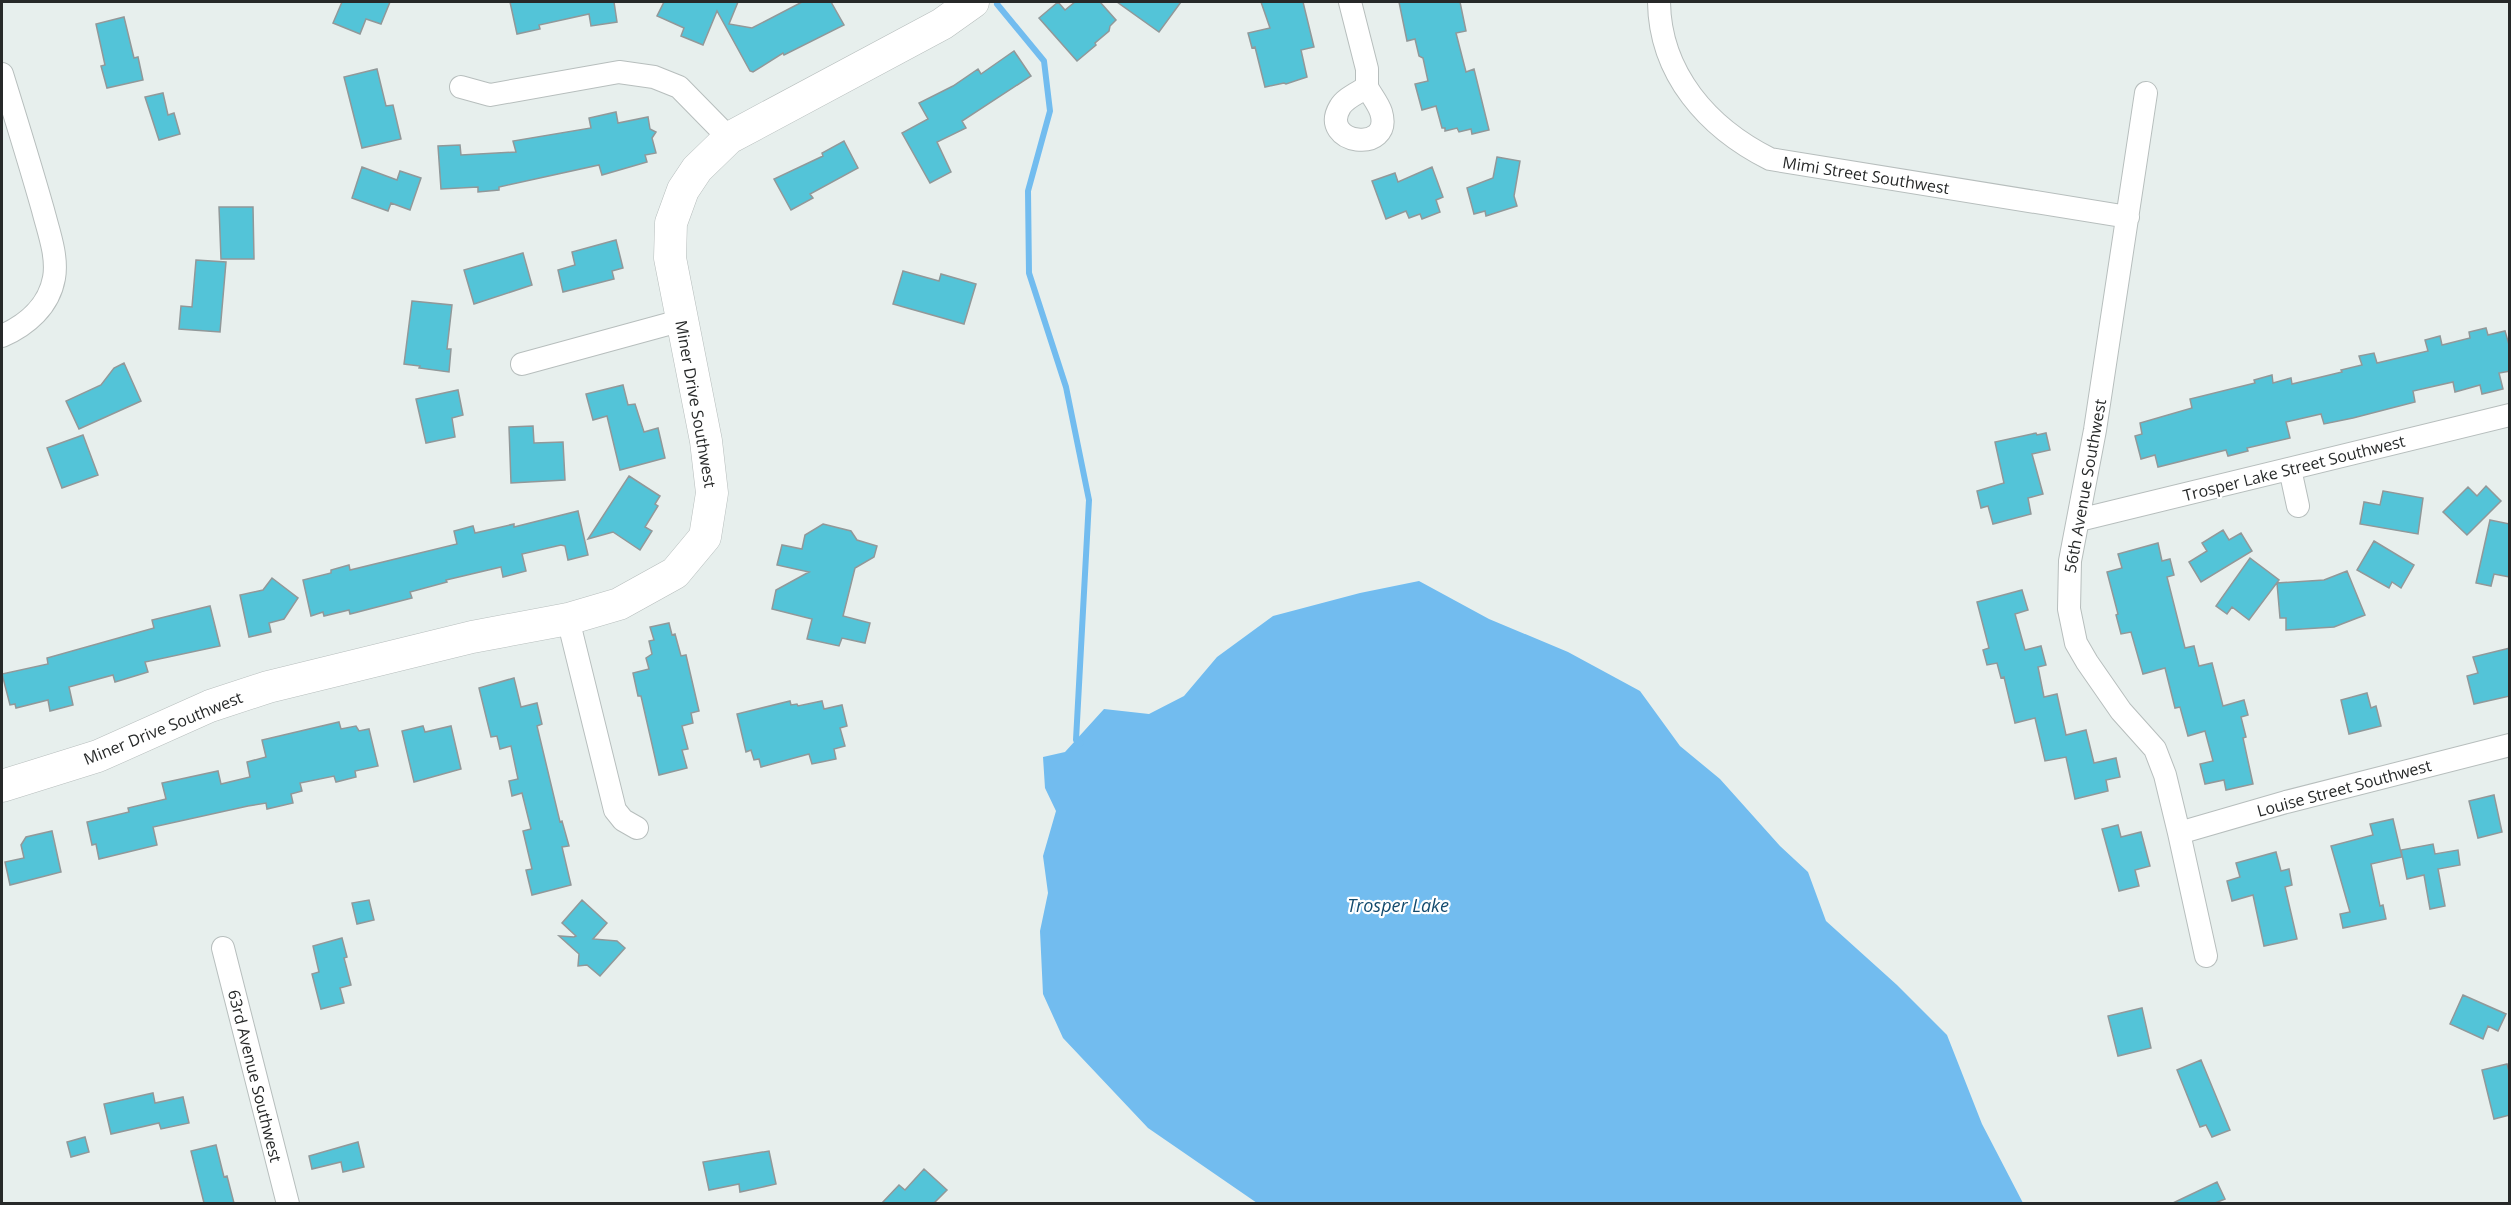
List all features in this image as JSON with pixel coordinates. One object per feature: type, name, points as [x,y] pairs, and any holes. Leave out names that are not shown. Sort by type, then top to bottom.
[{"type":"street","name":"Miner Drive Southwest","points":[[2,786],[98,756],[210,706],[268,687],[472,637],[568,619],[619,604],[675,573],[705,537],[712,493],[706,441],[670,258],[671,223],[683,190],[713,152],[729,138],[932,29],[973,2]]},
{"type":"street","points":[[1350,2],[1367,69],[1366,87]]},
{"type":"street","name":"Mimi Street Southwest","points":[[1659,2],[1666,47],[1681,81],[1694,99],[1724,131],[1770,159],[2128,217]]},
{"type":"street","points":[[461,87],[490,95],[619,72],[654,76],[679,87],[729,138]]},
{"type":"street","points":[[2,74],[36,186],[55,266],[54,278],[41,307],[25,324],[2,336]]},
{"type":"street","name":"56th Avenue Southwest","points":[[2146,93],[2096,430],[2068,582],[2070,624],[2076,643],[2087,662],[2121,711],[2156,749],[2165,775],[2206,956]]},
{"type":"street","points":[[522,364],[683,320]]},
{"type":"street","name":"Trosper Lake Street Southwest","points":[[2079,520],[2510,415]]},
{"type":"street","points":[[2290,470],[2298,506]]},
{"type":"street","points":[[568,619],[615,810],[623,820],[637,828]]},
{"type":"street","name":"Louise Street Southwest","points":[[2179,833],[2286,802],[2510,745]]},
{"type":"street","name":"63rd Avenue Southwest","points":[[223,948],[288,1203]]},
{"type":"water","name":"Trosper Lake","points":[[1419,581],[1489,619],[1568,652],[1640,691],[1680,746],[1720,779],[1780,846],[1808,872],[1826,921],[1897,985],[1947,1035],[1982,1124],[2023,1203],[1257,1203],[1148,1128],[1063,1038],[1043,994],[1040,931],[1048,893],[1043,856],[1056,811],[1045,788],[1043,757],[1065,752],[1104,709],[1149,714],[1184,696],[1217,657],[1273,616],[1360,593]]},
{"type":"building","points":[[342,2],[390,2],[381,24],[366,19],[360,34],[333,23]]},
{"type":"building","points":[[510,2],[614,2],[617,22],[591,26],[589,14],[539,25],[540,29],[517,34]]},
{"type":"building","points":[[664,2],[738,2],[729,24],[752,28],[802,2],[831,2],[844,25],[784,55],[783,53],[753,72],[750,71],[717,11],[703,45],[681,36],[684,28],[657,16]]},
{"type":"building","points":[[1058,2],[1065,10],[1075,2],[1100,2],[1116,20],[1110,26],[1109,31],[1095,43],[1096,45],[1077,61],[1039,18]]},
{"type":"building","points":[[1117,2],[1181,2],[1159,32]]},
{"type":"building","points":[[1261,2],[1303,2],[1314,47],[1301,50],[1307,77],[1286,84],[1265,87],[1255,47],[1252,48],[1248,33],[1270,28]]},
{"type":"building","points":[[1399,2],[1460,2],[1466,31],[1456,33],[1466,72],[1474,69],[1489,130],[1472,134],[1471,129],[1459,132],[1457,128],[1445,131],[1445,128],[1442,128],[1436,106],[1422,110],[1415,84],[1428,81],[1423,58],[1419,56],[1415,39],[1407,41]]},
{"type":"building","points":[[124,17],[134,58],[138,57],[143,80],[107,88],[101,66],[105,65],[96,24]]},
{"type":"building","points":[[1014,51],[1031,76],[962,121],[966,128],[937,142],[951,172],[930,183],[902,133],[928,119],[919,103],[953,86],[978,69],[981,74]]},
{"type":"building","points":[[377,69],[386,106],[393,105],[401,139],[362,148],[344,77]]},
{"type":"building","points":[[163,93],[168,115],[174,113],[180,134],[159,140],[145,97]]},
{"type":"building","points":[[616,112],[618,123],[648,117],[650,129],[656,132],[652,138],[656,153],[645,155],[647,162],[602,175],[599,165],[499,187],[499,190],[478,192],[478,187],[441,189],[438,146],[460,145],[461,155],[516,152],[513,141],[591,128],[589,118]]},
{"type":"building","points":[[844,141],[858,168],[810,194],[813,198],[791,210],[774,179],[823,156],[822,153]]},
{"type":"building","points":[[1497,157],[1520,161],[1514,196],[1517,206],[1486,216],[1485,211],[1474,214],[1467,188],[1493,178]]},
{"type":"building","points":[[362,167],[397,180],[400,171],[421,178],[410,210],[391,203],[388,211],[352,198]]},
{"type":"building","points":[[1432,167],[1443,197],[1436,200],[1440,212],[1422,219],[1420,214],[1409,218],[1406,211],[1386,219],[1372,181],[1395,173],[1398,182]]},
{"type":"building","points":[[219,207],[253,207],[254,259],[221,259]]},
{"type":"building","points":[[616,240],[623,268],[612,271],[614,279],[563,292],[558,270],[575,265],[572,252]]},
{"type":"building","points":[[523,253],[532,285],[474,304],[464,270]]},
{"type":"building","points":[[196,260],[226,262],[220,332],[179,329],[181,306],[192,307]]},
{"type":"building","points":[[903,271],[939,281],[941,274],[976,284],[964,324],[893,304]]},
{"type":"building","points":[[412,301],[452,305],[447,349],[451,349],[449,372],[404,364]]},
{"type":"building","points":[[2486,328],[2488,335],[2505,331],[2510,348],[2510,371],[2499,373],[2503,389],[2482,394],[2480,385],[2455,392],[2453,382],[2413,391],[2415,402],[2353,418],[2324,424],[2321,414],[2286,422],[2290,438],[2247,448],[2248,451],[2228,456],[2226,450],[2158,467],[2155,455],[2141,459],[2135,436],[2142,434],[2140,423],[2192,408],[2190,399],[2255,383],[2254,380],[2272,375],[2273,383],[2291,378],[2292,384],[2362,365],[2359,356],[2374,353],[2377,363],[2428,351],[2425,340],[2440,336],[2442,345],[2470,338],[2469,332]]},
{"type":"building","points":[[124,363],[141,401],[79,429],[66,401],[101,385],[114,368]]},
{"type":"building","points":[[623,385],[628,405],[635,404],[644,432],[658,428],[665,458],[620,470],[607,416],[593,420],[586,394]]},
{"type":"building","points":[[458,390],[463,415],[452,418],[455,437],[426,443],[416,399]]},
{"type":"building","points":[[533,426],[534,443],[563,442],[565,480],[511,483],[509,427]]},
{"type":"building","points":[[2036,433],[2037,435],[2046,433],[2050,450],[2032,454],[2043,494],[2028,498],[2031,514],[1993,524],[1988,506],[1981,508],[1977,491],[2004,483],[1995,442]]},
{"type":"building","points":[[83,435],[98,475],[62,488],[47,448]]},
{"type":"building","points":[[629,476],[660,496],[655,504],[658,506],[645,527],[652,531],[640,550],[613,532],[588,539]]},
{"type":"building","points":[[2486,486],[2501,501],[2467,535],[2443,512],[2468,487],[2477,496]]},
{"type":"building","points":[[2383,491],[2423,498],[2418,534],[2360,524],[2364,502],[2380,505]]},
{"type":"building","points":[[578,511],[588,555],[568,560],[565,546],[561,545],[522,554],[526,571],[503,577],[501,567],[446,580],[447,582],[410,592],[412,598],[350,614],[349,610],[324,616],[323,612],[311,616],[303,580],[331,573],[331,570],[349,565],[350,570],[457,544],[454,531],[473,526],[475,533],[514,524],[514,527]]},
{"type":"building","points":[[2490,520],[2510,524],[2510,577],[2494,574],[2491,586],[2476,583]]},
{"type":"building","points":[[823,524],[851,531],[857,540],[877,546],[874,557],[855,568],[843,616],[870,623],[865,643],[842,638],[839,646],[807,639],[812,619],[772,609],[776,590],[809,572],[777,565],[782,545],[802,549],[805,535]]},
{"type":"building","points":[[2223,530],[2229,540],[2241,533],[2252,551],[2201,582],[2189,562],[2207,551],[2202,543]]},
{"type":"building","points":[[2374,541],[2414,565],[2401,588],[2392,582],[2389,588],[2357,570]]},
{"type":"building","points":[[2158,543],[2162,561],[2170,559],[2174,575],[2167,577],[2185,648],[2194,646],[2199,666],[2212,663],[2223,706],[2244,700],[2248,715],[2241,717],[2246,737],[2243,738],[2253,784],[2226,790],[2224,780],[2205,784],[2200,764],[2213,761],[2205,731],[2188,736],[2180,707],[2175,708],[2165,668],[2143,674],[2131,632],[2121,634],[2107,572],[2122,568],[2118,554]]},
{"type":"building","points":[[2250,558],[2279,580],[2249,620],[2232,607],[2227,614],[2216,606]]},
{"type":"building","points":[[2347,571],[2365,615],[2334,627],[2286,630],[2286,618],[2280,618],[2277,583],[2324,580]]},
{"type":"building","points":[[272,578],[298,598],[284,619],[269,623],[271,632],[249,637],[240,595],[263,590]]},
{"type":"building","points":[[2022,590],[2028,610],[2015,614],[2025,650],[2041,646],[2046,665],[2038,667],[2044,697],[2057,694],[2066,735],[2086,730],[2094,763],[2116,758],[2120,777],[2106,780],[2108,791],[2075,799],[2066,757],[2045,761],[2035,718],[2015,723],[2004,677],[2001,678],[1997,663],[1987,665],[1983,650],[1989,648],[1977,602]]},
{"type":"building","points":[[210,606],[220,646],[145,662],[148,672],[115,682],[113,675],[69,687],[73,705],[50,711],[48,700],[16,708],[15,704],[10,705],[2,674],[48,664],[47,658],[154,628],[152,620]]},
{"type":"building","points":[[669,623],[672,635],[675,634],[681,656],[686,655],[699,711],[691,713],[693,723],[682,726],[688,749],[682,750],[687,768],[659,775],[641,696],[638,696],[633,673],[649,669],[646,658],[652,654],[649,641],[654,640],[650,627]]},
{"type":"building","points":[[2510,648],[2510,696],[2474,704],[2467,676],[2478,673],[2473,657]]},
{"type":"building","points":[[514,678],[521,707],[537,703],[542,724],[537,726],[560,822],[562,821],[569,846],[562,847],[571,885],[532,895],[526,870],[532,869],[523,831],[531,829],[522,793],[512,796],[509,781],[518,779],[511,746],[500,749],[497,736],[491,737],[479,688]]},
{"type":"building","points":[[2367,693],[2371,708],[2376,706],[2381,726],[2349,734],[2341,700]]},
{"type":"building","points":[[790,701],[791,705],[797,704],[798,706],[822,701],[824,709],[842,705],[847,726],[840,728],[845,746],[834,749],[836,759],[812,764],[809,754],[761,767],[759,759],[754,760],[751,750],[746,752],[737,714]]},
{"type":"building","points":[[339,722],[341,729],[356,726],[359,731],[369,729],[378,766],[355,771],[356,777],[336,782],[334,776],[300,783],[302,791],[291,794],[293,803],[267,809],[266,803],[248,806],[153,827],[157,845],[99,859],[96,844],[92,845],[87,822],[129,812],[128,808],[166,799],[162,783],[218,771],[221,784],[250,777],[247,762],[266,757],[262,740]]},
{"type":"building","points":[[423,726],[425,732],[451,726],[461,769],[414,782],[402,731]]},
{"type":"building","points":[[2494,795],[2502,832],[2478,838],[2469,801]]},
{"type":"building","points":[[2393,819],[2402,857],[2371,864],[2380,906],[2383,905],[2386,919],[2343,928],[2340,914],[2350,912],[2331,846],[2373,835],[2370,824]]},
{"type":"building","points":[[2118,825],[2121,837],[2141,832],[2150,866],[2135,870],[2139,886],[2119,891],[2102,829]]},
{"type":"building","points":[[52,831],[61,872],[10,885],[5,862],[24,858],[21,845],[26,837]]},
{"type":"building","points":[[2433,844],[2435,854],[2458,850],[2460,865],[2438,869],[2445,906],[2430,909],[2424,875],[2407,879],[2401,850]]},
{"type":"building","points":[[2276,852],[2281,871],[2289,869],[2292,885],[2285,887],[2297,939],[2264,946],[2253,895],[2232,901],[2227,881],[2240,877],[2236,863]]},
{"type":"building","points":[[369,900],[374,920],[357,924],[352,903]]},
{"type":"building","points":[[582,900],[607,923],[593,939],[617,941],[625,948],[600,976],[587,965],[578,966],[579,954],[559,936],[576,936],[562,923]]},
{"type":"building","points":[[342,938],[351,985],[340,988],[344,1003],[321,1009],[312,974],[319,972],[313,946]]},
{"type":"building","points":[[2463,995],[2506,1014],[2498,1031],[2488,1026],[2483,1039],[2450,1024]]},
{"type":"building","points":[[2142,1008],[2151,1048],[2118,1056],[2108,1016]]},
{"type":"building","points":[[2201,1060],[2230,1130],[2212,1137],[2206,1125],[2200,1127],[2177,1070]]},
{"type":"building","points":[[2507,1064],[2510,1075],[2510,1115],[2494,1119],[2482,1070]]},
{"type":"building","points":[[153,1093],[155,1103],[183,1097],[189,1123],[161,1129],[159,1123],[111,1134],[104,1104]]},
{"type":"building","points":[[85,1137],[89,1152],[71,1157],[67,1142]]},
{"type":"building","points":[[358,1142],[364,1167],[343,1172],[341,1162],[312,1169],[309,1156]]},
{"type":"building","points":[[216,1145],[224,1177],[227,1176],[234,1203],[204,1203],[191,1151]]},
{"type":"building","points":[[769,1151],[776,1184],[740,1192],[739,1184],[709,1190],[703,1162]]},
{"type":"building","points":[[924,1169],[947,1190],[934,1203],[882,1203],[899,1185],[905,1190]]},
{"type":"building","points":[[2217,1182],[2225,1199],[2215,1203],[2173,1203]]},
{"type":"waterway","points":[[997,4],[1044,61],[1050,111],[1028,191],[1029,273],[1066,387],[1089,500],[1076,740],[1081,743]]}]
